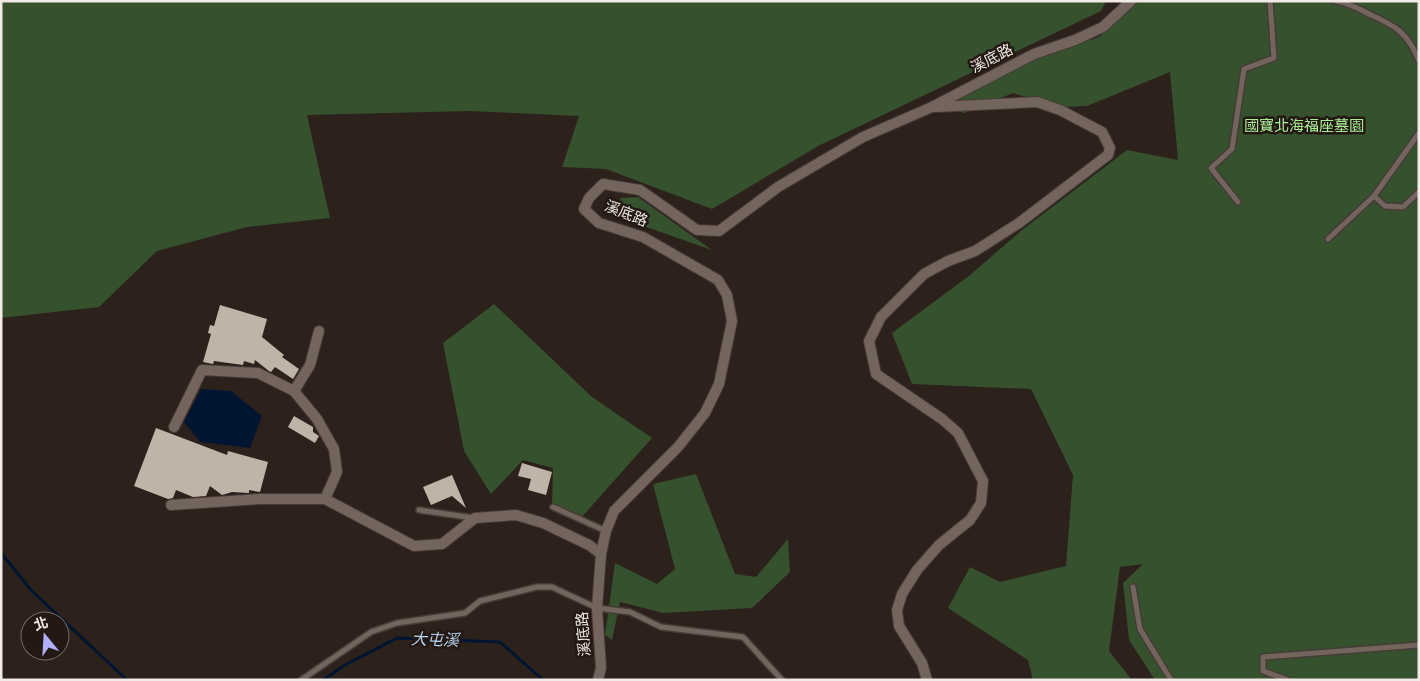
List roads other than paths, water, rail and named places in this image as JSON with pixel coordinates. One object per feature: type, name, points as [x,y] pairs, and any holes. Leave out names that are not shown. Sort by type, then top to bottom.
[{"type":"street","name":"溪底路","points":[[598,680],[601,668],[596,608],[601,554],[606,531],[614,511],[678,447],[705,413],[719,384],[732,321],[727,295],[718,280],[643,237],[598,223],[584,209],[589,198],[603,184],[640,190],[697,230],[718,230],[778,187],[854,142],[932,107],[1034,54],[1075,40],[1103,27],[1131,2]]},
{"type":"street","points":[[927,680],[922,663],[899,626],[897,610],[902,594],[917,570],[939,545],[970,520],[981,503],[983,481],[958,433],[942,419],[876,374],[869,341],[881,317],[924,274],[948,260],[975,251],[1019,223],[1108,154],[1110,148],[1102,132],[1060,110],[1037,102],[932,107]]},
{"type":"street","points":[[294,391],[310,365],[319,330]]},
{"type":"street","points":[[174,427],[202,370],[258,372],[294,391],[317,419],[334,449],[338,472],[324,499]]},
{"type":"street","points":[[171,505],[259,499],[324,499],[414,546],[442,544],[475,518],[516,515],[543,523],[589,545],[601,554]]},
{"type":"lane","points":[[1238,202],[1210,168],[1232,149],[1244,69],[1274,58],[1270,1]]},
{"type":"lane","points":[[1336,1],[1347,3],[1396,26],[1412,45],[1419,61]]},
{"type":"lane","points":[[1328,239],[1374,196],[1419,134]]},
{"type":"lane","points":[[1374,196],[1385,206],[1403,207],[1419,192]]},
{"type":"lane","points":[[553,507],[606,531]]},
{"type":"lane","points":[[419,510],[475,518]]},
{"type":"lane","points":[[1133,586],[1140,629],[1170,680]]},
{"type":"lane","points":[[301,680],[371,632],[397,623],[465,613],[480,601],[537,587],[552,587],[596,608],[630,612],[662,627],[743,637],[782,680]]},
{"type":"lane","points":[[1268,680],[1263,671],[1262,657],[1419,645]]},
{"type":"lane","points":[[1263,671],[1288,680]]},
{"type":"water","points":[[201,389],[231,391],[262,416],[250,448],[200,442],[184,422]]},
{"type":"waterway","name":"大屯溪","points":[[1,553],[32,591],[127,680]]},
{"type":"waterway","name":"大屯溪","points":[[323,680],[345,665],[397,638],[500,642],[543,680]]},
{"type":"park label","name":"國寶北海福座墓園","points":[[1304,126]]}]
